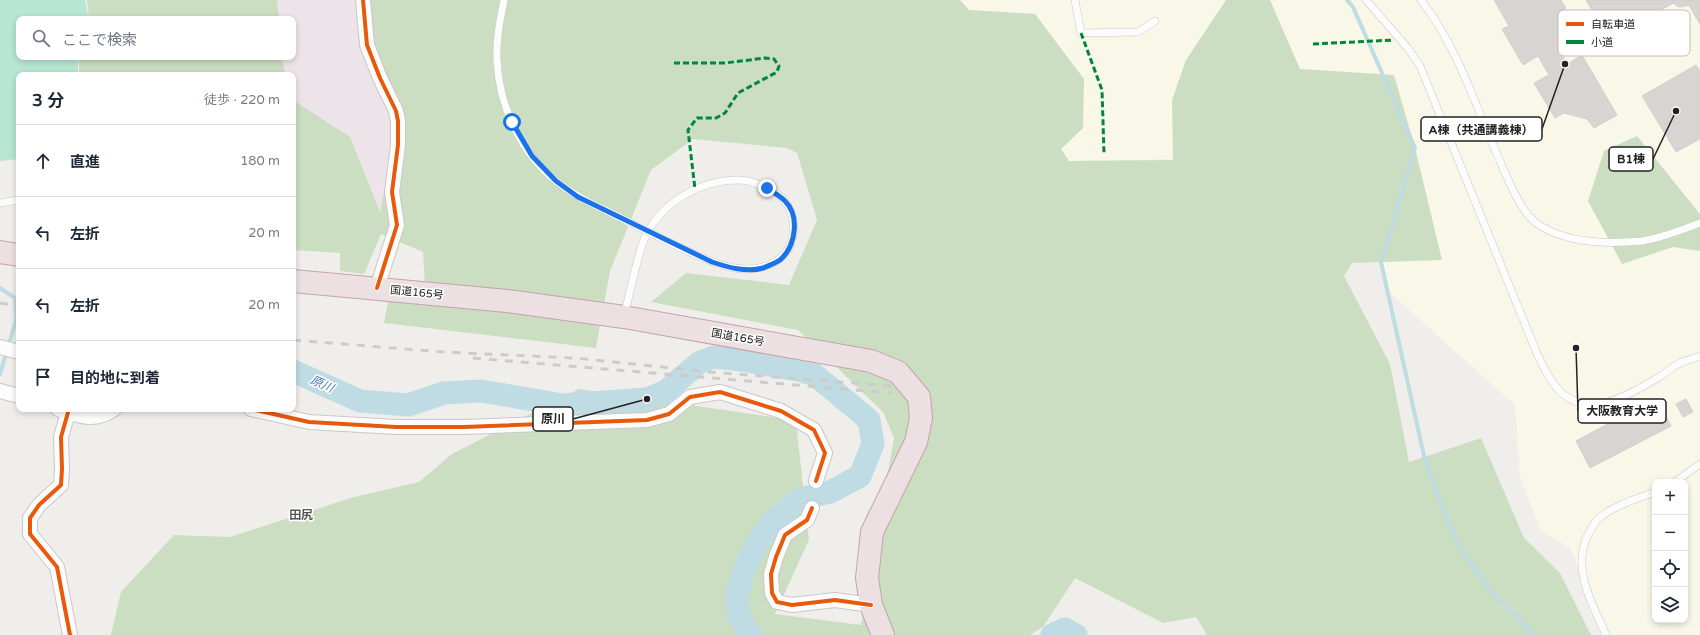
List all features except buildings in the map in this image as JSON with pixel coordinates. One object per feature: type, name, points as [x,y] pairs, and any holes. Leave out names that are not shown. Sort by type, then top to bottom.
[{"type":"highway","points":[[0,252],[16,255]]},
{"type":"highway","name":"国道165号","points":[[296,281],[507,301],[624,317],[871,361],[898,372],[919,397],[921,418],[916,442],[872,532],[867,578],[871,605],[883,635]]},
{"type":"street","points":[[363,0],[367,45],[380,78],[396,111],[398,120],[398,145],[392,192],[397,225],[376,288]]},
{"type":"street","points":[[0,347],[16,351]]},
{"type":"street","points":[[0,391],[16,395]]},
{"type":"street","points":[[264,412],[309,422],[396,427],[464,427],[647,420],[669,414],[690,397],[720,392],[781,411],[814,430],[824,454],[816,481]]},
{"type":"street","points":[[65,412],[61,437],[61,485],[39,505],[30,518],[30,534],[57,567],[70,635]]},
{"type":"street","points":[[70,412],[86,418],[104,415],[109,412]]},
{"type":"street","points":[[812,508],[807,520],[785,535],[776,557],[771,574],[772,593],[777,602],[792,605],[836,600],[871,605]]},
{"type":"lane","points":[[504,0],[498,38],[497,61],[505,104],[512,122],[532,156],[556,181],[578,197],[607,211],[679,247],[712,262],[742,269],[762,268],[780,260],[790,247],[794,234],[793,217],[786,201],[767,188],[749,180],[724,180],[704,185],[676,199],[653,224],[642,244],[624,317]]},
{"type":"lane","points":[[1075,0],[1082,33],[1138,32],[1155,21]]},
{"type":"lane","points":[[1366,0],[1407,47],[1420,66],[1538,356],[1550,378],[1563,394],[1576,402],[1597,404],[1618,399],[1660,377],[1680,363],[1700,356]]},
{"type":"lane","points":[[1421,0],[1451,47],[1507,178],[1520,204],[1536,222],[1562,237],[1596,242],[1643,240],[1700,223]]},
{"type":"lane","points":[[0,203],[16,200]]},
{"type":"lane","points":[[1679,479],[1700,464]]},
{"type":"lane","points":[[1606,635],[1582,576],[1581,563],[1583,547],[1589,533],[1597,521],[1610,512],[1652,493]]},
{"type":"shaded area","points":[[277,0],[363,0],[398,121],[379,213],[350,137],[296,102],[296,72],[284,72],[282,60],[296,60],[296,16],[279,16]]},
{"type":"shaded area","points":[[960,0],[1700,0],[1700,635],[1606,635],[1570,548],[1541,531],[1520,477],[1515,405],[1388,291],[1381,262],[1342,157],[1069,161],[1061,149],[1083,128],[1035,14],[969,10]]},
{"type":"green space","points":[[0,0],[85,0],[88,16],[16,16],[16,60],[78,60],[78,72],[16,72],[16,159],[0,161]]},
{"type":"green space","points":[[87,0],[277,0],[279,16],[89,16]]},
{"type":"green space","points":[[363,0],[960,0],[969,10],[1035,14],[1084,79],[1083,128],[1061,149],[1069,161],[1173,160],[1172,100],[1186,60],[1226,0],[1270,0],[1300,69],[1394,75],[1415,148],[1442,260],[1352,263],[1344,276],[1390,364],[1409,462],[1481,438],[1524,538],[1560,573],[1591,635],[1207,635],[1196,617],[1163,623],[1075,578],[1043,627],[1030,635],[111,635],[121,592],[174,535],[230,537],[354,497],[419,482],[452,454],[579,389],[801,421],[797,431],[809,540],[775,614],[861,625],[894,438],[883,412],[798,330],[651,302],[686,273],[789,285],[817,220],[797,153],[787,148],[693,139],[651,170],[610,271],[596,348],[384,323],[388,302],[425,286],[423,252],[381,234],[364,274],[340,271],[340,253],[296,250],[296,102],[350,137],[380,212],[398,120],[380,78]]},
{"type":"green space","points":[[79,60],[282,60],[284,72],[79,72]]},
{"type":"green space","points":[[1637,136],[1700,214],[1700,251],[1673,247],[1622,264],[1588,201],[1604,151]]},
{"type":"waterway","points":[[1347,0],[1353,7],[1415,148],[1381,262],[1424,456],[1448,523],[1464,555],[1498,600],[1519,618],[1533,635]]},
{"type":"waterway","points":[[0,288],[15,298],[16,320],[0,374]]},
{"type":"waterway","name":"原川","points":[[296,372],[360,401],[408,405],[444,393],[481,391],[563,405],[647,399],[666,391],[700,362],[714,357],[741,360],[803,371],[815,375],[869,420],[873,444],[860,476],[830,492],[800,499],[773,521],[757,543],[744,570],[737,593],[738,615],[751,635]]},
{"type":"waterway","name":"原川","points":[[1052,635],[1065,629],[1076,635]]},
{"type":"railway","points":[[0,303],[16,306]]},
{"type":"railway","points":[[296,340],[443,352],[575,358],[710,372],[892,386]]},
{"type":"railway","points":[[473,358],[892,393]]},
{"type":"marked path","points":[[1081,33],[1102,90],[1104,153]]},
{"type":"marked path","points":[[1313,44],[1394,40]]},
{"type":"marked path","points":[[674,63],[725,63],[765,58],[774,59],[779,66],[777,72],[738,93],[725,113],[716,118],[697,118],[688,130],[695,189]]},
{"type":"cycle path","points":[[363,0],[367,45],[380,78],[396,111],[398,121],[398,145],[392,192],[397,225],[377,288]]},
{"type":"cycle path","points":[[264,412],[309,422],[396,427],[464,427],[647,420],[669,414],[690,397],[720,392],[781,411],[814,430],[825,453],[816,481]]},
{"type":"cycle path","points":[[68,412],[61,437],[61,485],[39,505],[30,518],[30,534],[57,567],[70,635]]},
{"type":"cycle path","points":[[812,508],[807,520],[785,535],[776,557],[771,574],[772,593],[777,602],[792,605],[835,600],[871,605]]},
{"type":"place","name":"A棟（共通講義棟）","points":[[1565,64]]},
{"type":"place","name":"B1棟","points":[[1676,111]]},
{"type":"place","name":"大阪教育大学","points":[[1576,348]]},
{"type":"place","name":"原川","points":[[647,399]]},
{"type":"district","name":"田尻","points":[[301,515]]},
{"type":"route","points":[[512,122],[532,156],[556,181],[578,197],[679,247],[712,262],[726,266],[742,269],[762,268],[780,260],[790,247],[794,234],[793,217],[786,201],[767,188]]}]
